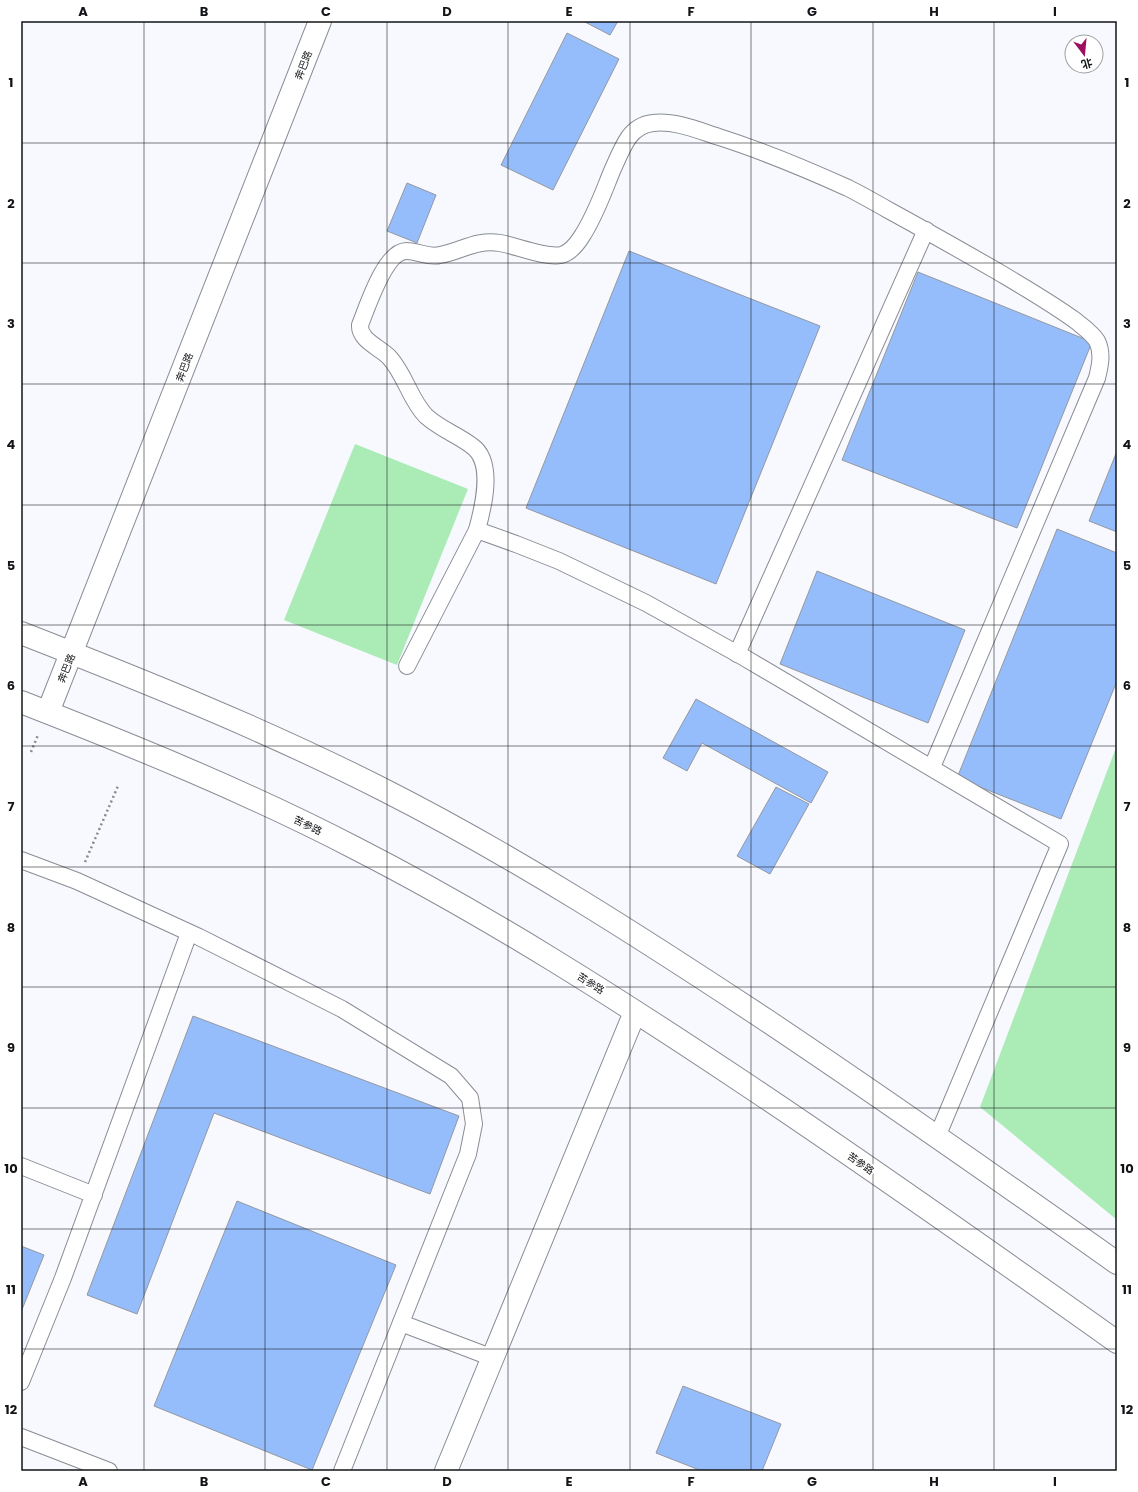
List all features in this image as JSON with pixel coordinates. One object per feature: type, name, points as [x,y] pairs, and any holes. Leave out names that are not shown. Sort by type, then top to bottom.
[{"type":"street","name":"奔巴路","points":[[48,712],[320,21]]},
{"type":"street","points":[[21,633],[147,682],[273,736],[383,790],[480,842],[587,905],[704,979],[937,1137],[1117,1263]]},
{"type":"street","name":"苦参路","points":[[21,702],[122,742],[246,795],[354,847],[468,909],[553,960],[635,1012],[795,1118],[1117,1342]]},
{"type":"street","points":[[446,1471],[635,1012]]},
{"type":"lane","points":[[407,666],[478,530],[483,506],[485,483],[484,466],[479,453],[473,447],[438,426],[426,416],[391,359],[365,339],[360,331],[360,325],[375,289],[385,268],[399,252],[407,251],[428,256],[439,256],[475,243],[488,241],[559,256],[565,254],[576,244],[587,228],[620,153],[629,137],[636,129],[645,125],[664,123],[689,128],[738,143],[800,167],[850,189],[926,230],[1019,284],[1064,313],[1088,331],[1096,340],[1101,352],[1101,365],[1097,378],[932,767]]},
{"type":"lane","points":[[737,654],[926,230]]},
{"type":"lane","points":[[478,530],[545,555],[603,581],[646,603],[932,767],[1060,844],[937,1137]]},
{"type":"lane","points":[[21,860],[77,881],[189,933],[342,1009],[451,1076],[470,1098],[474,1124],[468,1154],[342,1471]]},
{"type":"lane","points":[[21,1382],[63,1278],[189,933]]},
{"type":"lane","points":[[21,1166],[94,1195]]},
{"type":"lane","points":[[401,1323],[493,1358]]},
{"type":"lane","points":[[21,1437],[109,1471]]},
{"type":"path","points":[[77,881],[118,786]]},
{"type":"green space","points":[[355,444],[468,489],[397,665],[284,620]]},
{"type":"green space","points":[[1117,745],[1117,1220],[980,1107]]},
{"type":"building","points":[[583,21],[618,21],[610,35]]},
{"type":"building","points":[[567,33],[619,59],[553,190],[501,165]]},
{"type":"building","points":[[407,183],[436,195],[417,243],[387,231]]},
{"type":"building","points":[[629,251],[820,326],[716,584],[526,508]]},
{"type":"building","points":[[918,272],[1092,342],[1017,528],[842,460]]},
{"type":"building","points":[[1117,451],[1117,532],[1089,521]]},
{"type":"building","points":[[1057,529],[1117,553],[1117,681],[1061,819],[957,778]]},
{"type":"building","points":[[817,571],[965,630],[928,723],[780,664]]},
{"type":"building","points":[[696,699],[828,772],[811,803],[702,743],[687,771],[663,758]]},
{"type":"building","points":[[776,787],[809,804],[770,874],[737,856]]},
{"type":"building","points":[[193,1016],[459,1116],[430,1194],[214,1113],[137,1314],[87,1295]]},
{"type":"building","points":[[237,1201],[396,1265],[312,1470],[154,1406]]},
{"type":"building","points":[[21,1246],[44,1255],[21,1312]]},
{"type":"building","points":[[683,1386],[781,1424],[762,1471],[702,1471],[656,1453]]}]
